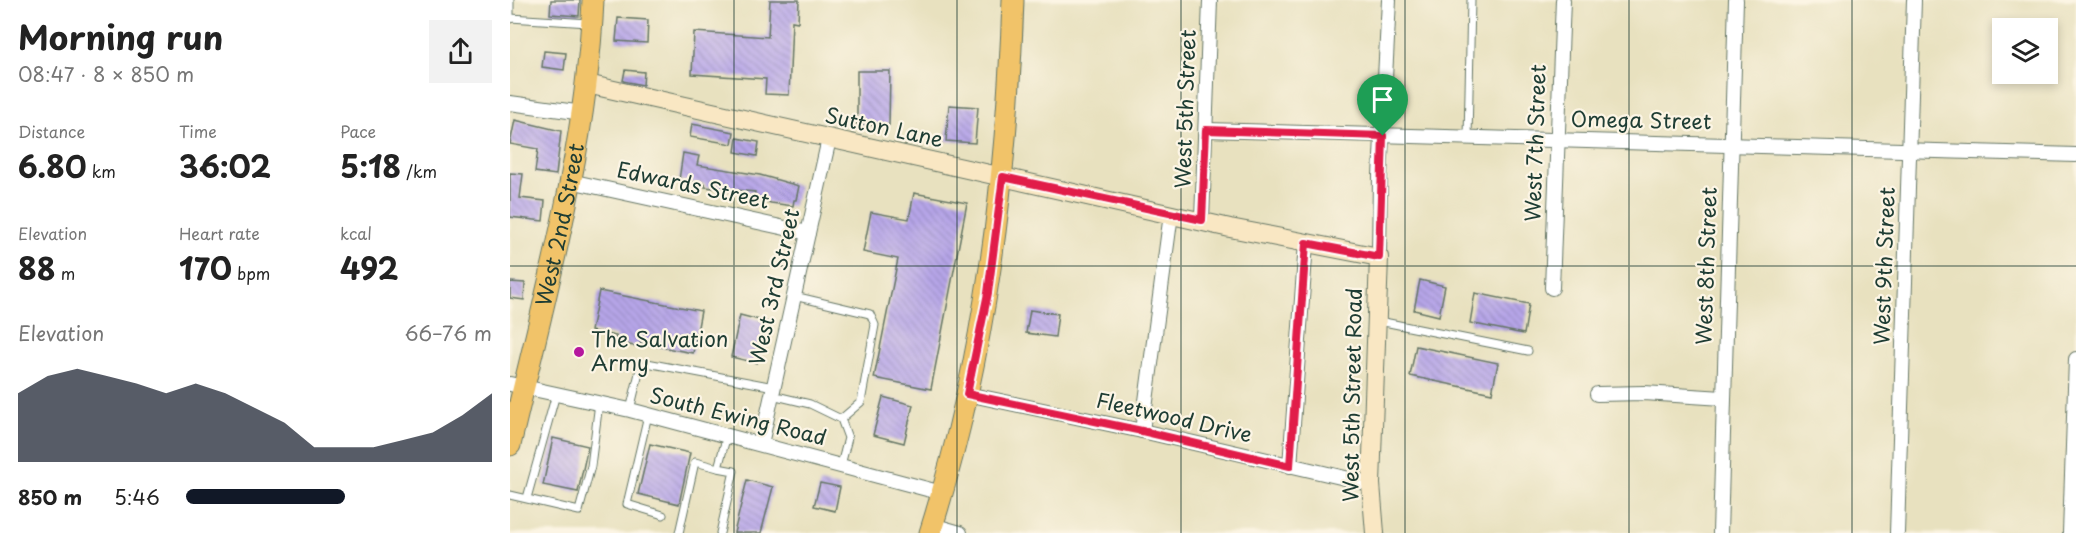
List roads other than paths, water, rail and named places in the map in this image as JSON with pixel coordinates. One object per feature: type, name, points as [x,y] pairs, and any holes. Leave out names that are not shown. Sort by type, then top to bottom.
[{"type":"main road","name":"West 2nd Street","points":[[510,444],[517,385],[570,181],[583,112],[593,0]]},
{"type":"main road","points":[[931,529],[967,394],[988,293],[1003,177],[1013,0]]},
{"type":"street","name":"West 5th Street","points":[[1202,220],[1210,0]]},
{"type":"street","points":[[1202,220],[1379,257],[1389,0]]},
{"type":"street","name":"West 7th Street","points":[[1552,288],[1563,0]]},
{"type":"street","name":"West 8th Street","points":[[1720,533],[1736,0]]},
{"type":"street","name":"West 9th Street","points":[[1897,533],[1914,0]]},
{"type":"street","name":"Sutton Lane","points":[[587,84],[1202,220]]},
{"type":"street","points":[[510,103],[583,112]]},
{"type":"street","name":"Omega Street","points":[[1206,130],[1556,141],[1732,143],[2076,155]]},
{"type":"street","name":"West 3rd Street","points":[[761,444],[829,139]]},
{"type":"street","name":"Edwards Street","points":[[570,181],[808,233]]},
{"type":"street","name":"West 5th Street","points":[[1142,431],[1171,214]]},
{"type":"street","points":[[1290,466],[1306,243]]},
{"type":"street","name":"West 5th Street Road","points":[[1375,533],[1371,484],[1379,257]]},
{"type":"street","points":[[2070,533],[2076,359]]},
{"type":"street","name":"South Ewing Road","points":[[517,385],[630,410],[942,493]]},
{"type":"street","points":[[1597,394],[1644,393],[1723,398]]},
{"type":"street","name":"Fleetwood Drive","points":[[967,394],[1142,431],[1371,484]]},
{"type":"street","points":[[931,529],[960,533]]},
{"type":"lane","points":[[510,0],[510,18],[592,23]]},
{"type":"lane","points":[[1468,138],[1471,0]]},
{"type":"lane","points":[[794,296],[870,314],[875,325],[861,402],[841,419]]},
{"type":"lane","points":[[1377,321],[1528,351]]},
{"type":"lane","points":[[630,410],[639,373],[647,363],[773,391],[810,404],[841,419],[848,438],[841,465]]},
{"type":"lane","points":[[527,498],[556,393]]},
{"type":"lane","points":[[510,495],[579,511],[591,466],[599,403]]},
{"type":"lane","points":[[648,415],[627,504],[663,515]]},
{"type":"lane","points":[[718,468],[727,435]]},
{"type":"lane","points":[[679,533],[694,462],[734,471],[720,533]]},
{"type":"place","name":"The Salvation Army","points":[[579,352]]}]
